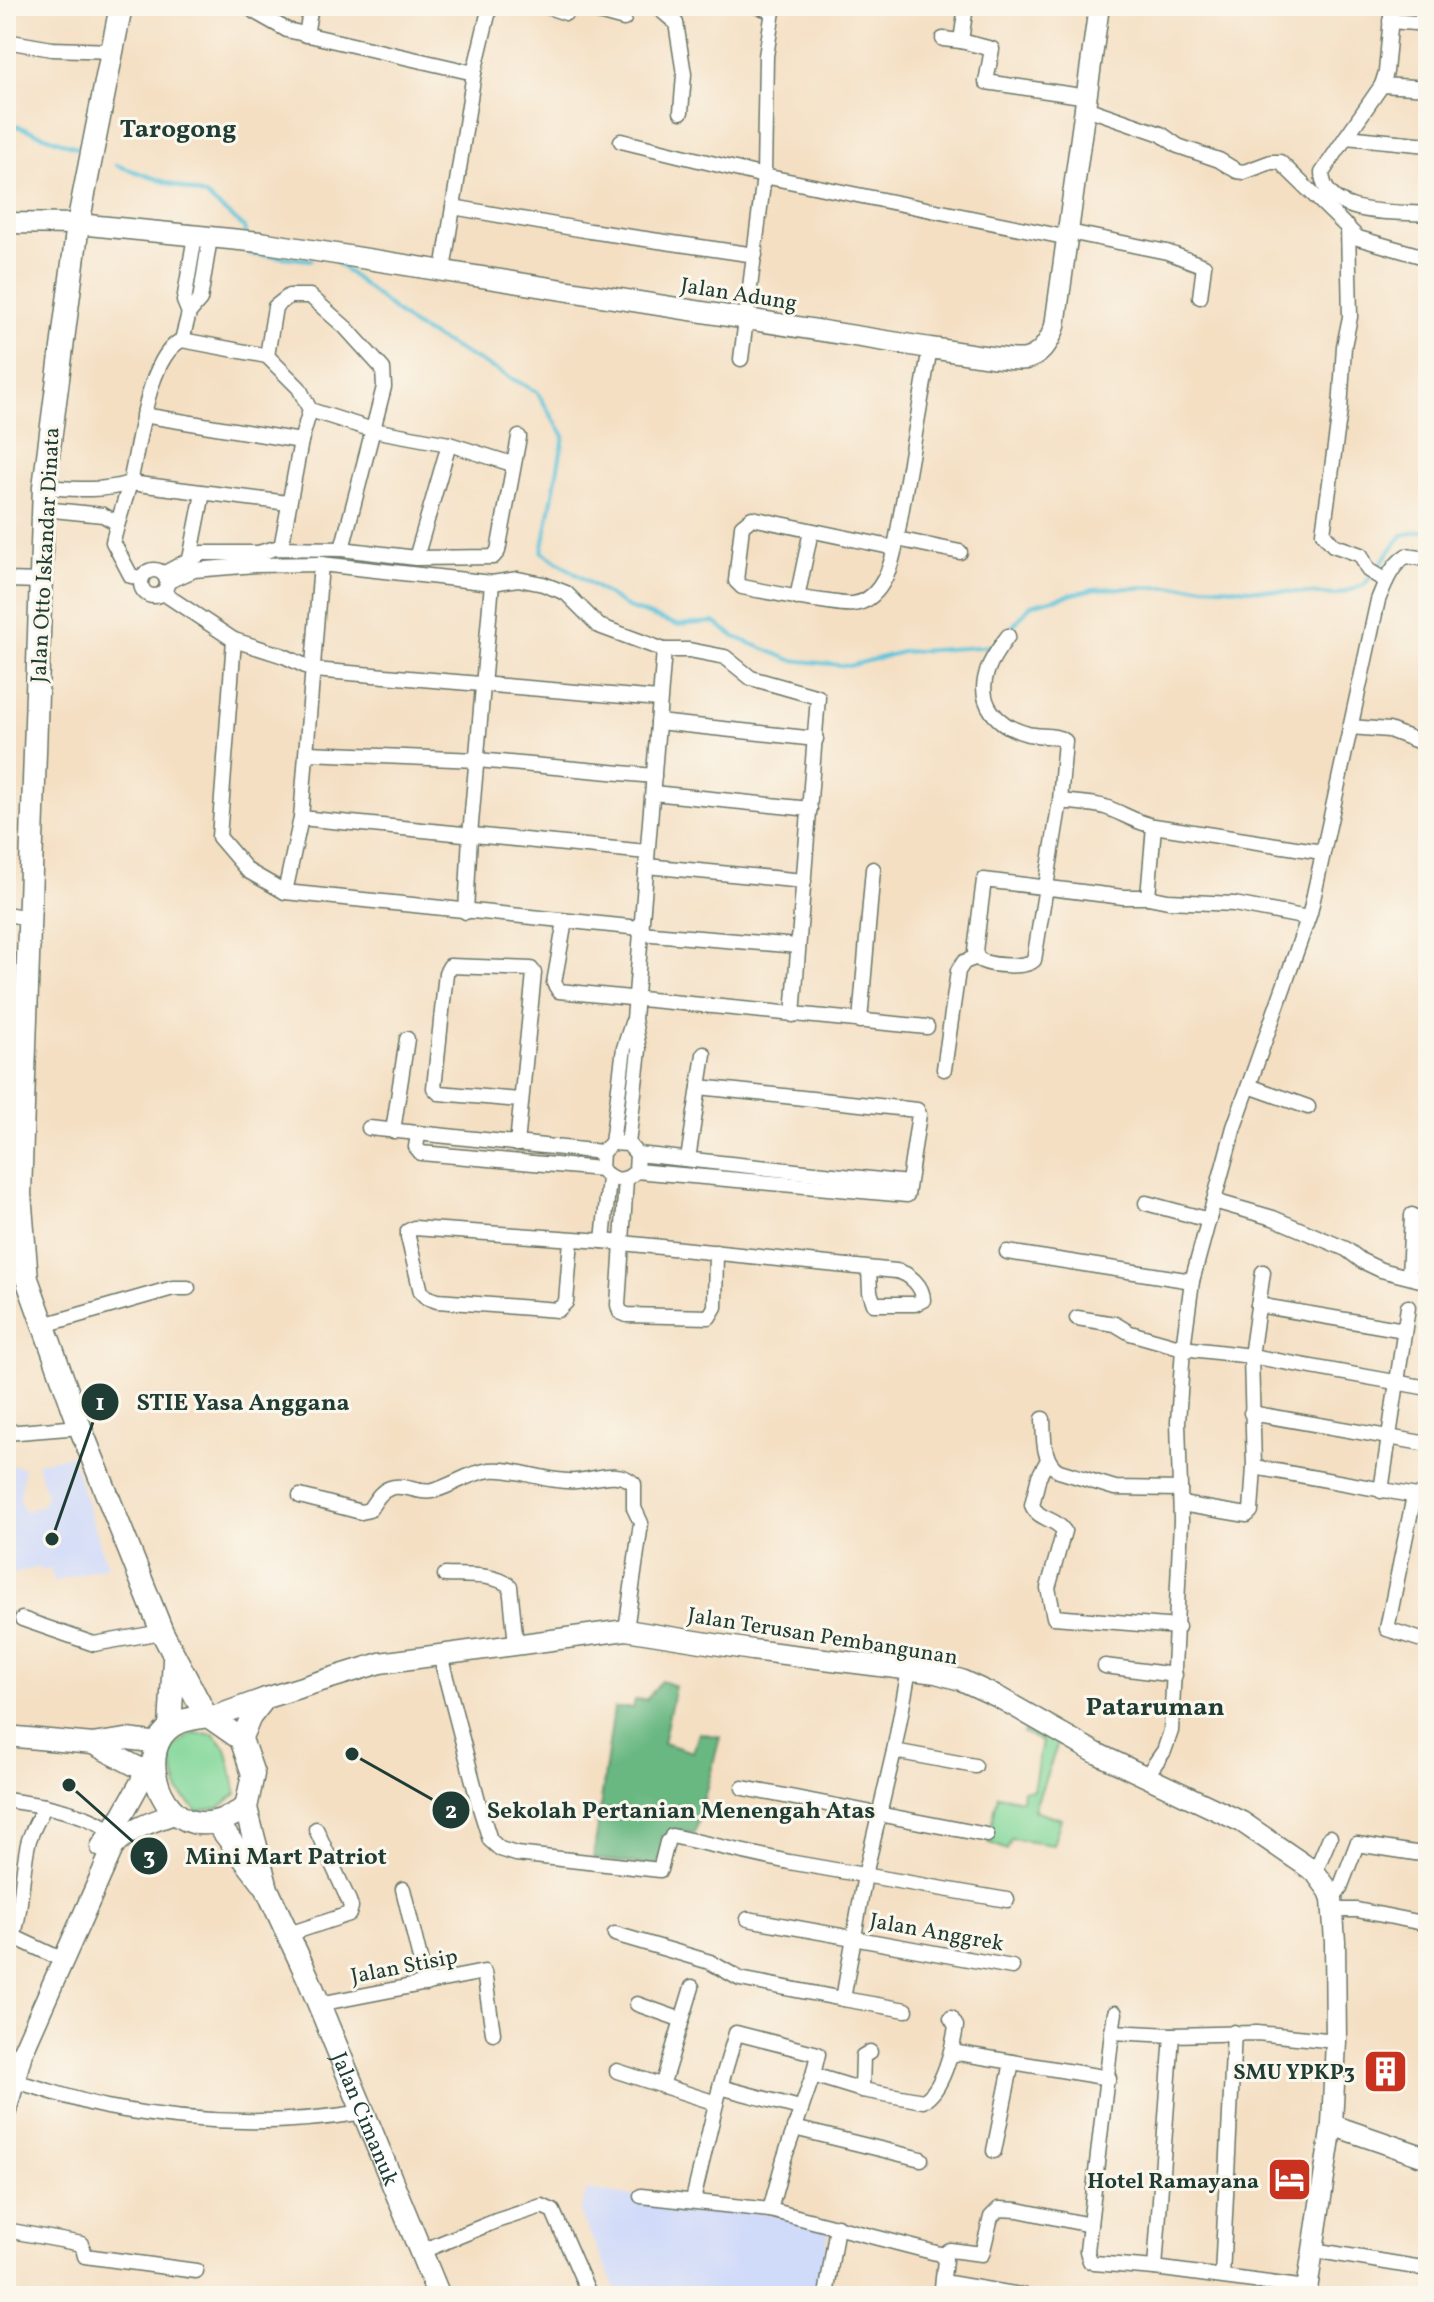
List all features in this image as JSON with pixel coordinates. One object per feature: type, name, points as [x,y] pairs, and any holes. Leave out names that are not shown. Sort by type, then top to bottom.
[{"type":"main road","name":"Jalan Otto Iskandar Dinata","points":[[121,6],[78,224],[43,498],[29,918],[15,1071],[20,1194],[14,1238],[80,1427],[162,1632],[210,1717]]},
{"type":"main road","name":"Jalan Adung","points":[[6,223],[78,224],[250,241],[930,348],[1024,360],[1041,352],[1051,339],[1055,326],[1099,6]]},
{"type":"main road","name":"Jalan Terusan Pembangunan","points":[[210,1717],[380,1663],[626,1630],[752,1650],[936,1673],[961,1680],[1145,1778],[1242,1822],[1315,1872],[1333,1904]]},
{"type":"main road","points":[[123,1828],[157,1754],[174,1658]]},
{"type":"main road","points":[[241,1739],[251,1717],[266,1698]]},
{"type":"main road","points":[[6,1736],[157,1754],[210,1717],[241,1739],[253,1774],[246,1808],[267,1889]]},
{"type":"main road","points":[[93,1744],[127,1739],[157,1754],[174,1814]]},
{"type":"main road","points":[[6,2111],[9,2074],[104,1841],[123,1828],[174,1814],[194,1823],[216,1822],[246,1808]]},
{"type":"main road","points":[[216,1822],[267,1889]]},
{"type":"main road","name":"Jalan Cimanuk","points":[[267,1889],[319,2004],[439,2296]]},
{"type":"main road","points":[[1307,2292],[1332,2125],[1336,2041],[1333,1904]]},
{"type":"main road","points":[[1332,2125],[1428,2156]]},
{"type":"street","points":[[248,6],[287,30],[474,73]]},
{"type":"street","points":[[306,35],[311,6]]},
{"type":"street","points":[[443,271],[474,73],[490,6]]},
{"type":"street","points":[[545,6],[566,13],[574,6],[624,19]]},
{"type":"street","points":[[656,6],[676,23],[684,74],[681,112]]},
{"type":"street","points":[[741,359],[764,176],[766,56],[773,11],[756,6]]},
{"type":"street","points":[[961,41],[966,6]]},
{"type":"street","points":[[1428,24],[1391,13],[1382,85],[1322,173],[1324,185],[1339,202],[1352,208],[1428,214]]},
{"type":"street","points":[[943,39],[992,49],[986,82],[1087,102],[1161,134],[1178,146],[1219,160],[1237,171],[1244,172],[1271,162],[1280,162],[1358,238],[1428,258]]},
{"type":"street","points":[[6,41],[52,49],[113,51]]},
{"type":"street","points":[[1382,85],[1428,88]]},
{"type":"street","points":[[1346,137],[1428,145]]},
{"type":"street","points":[[621,141],[764,176],[1167,252],[1204,266],[1200,297]]},
{"type":"street","points":[[453,207],[755,255]]},
{"type":"street","points":[[1348,227],[1350,317],[1323,533],[1333,545],[1361,555],[1368,570],[1384,580]]},
{"type":"street","points":[[182,340],[189,313],[200,300],[202,237]]},
{"type":"street","points":[[267,356],[275,307],[289,296],[310,296],[346,328],[383,369],[384,387],[342,549]]},
{"type":"street","points":[[281,548],[301,441],[310,410],[299,388],[267,356],[182,340],[173,345],[158,372],[143,415],[130,483],[117,523],[113,542],[131,576],[141,578],[151,570],[234,640],[284,656],[314,670],[659,699]]},
{"type":"street","points":[[930,348],[896,543],[889,572],[881,586],[854,604],[797,598],[737,584],[735,576],[742,526],[752,518],[811,531],[896,543],[960,552]]},
{"type":"street","points":[[310,410],[373,430],[449,444],[512,464]]},
{"type":"street","points":[[143,415],[301,441]]},
{"type":"street","points":[[141,578],[146,594],[154,596],[190,559],[202,553],[242,554],[281,548],[342,549],[416,558],[493,557],[498,551],[519,437]]},
{"type":"street","points":[[416,558],[449,444]]},
{"type":"street","points":[[43,498],[130,483],[288,503]]},
{"type":"street","points":[[190,559],[203,493]]},
{"type":"street","points":[[43,498],[103,515],[117,523]]},
{"type":"street","points":[[797,598],[811,531]]},
{"type":"street","points":[[1145,1778],[1164,1751],[1171,1731],[1178,1627],[1178,1422],[1192,1281],[1234,1127],[1308,918],[1384,580],[1406,556],[1428,559]]},
{"type":"street","points":[[164,583],[194,570],[321,564],[492,583],[518,579],[566,593],[599,626],[664,650],[689,650],[725,657],[751,678],[818,697],[793,1015]]},
{"type":"street","points":[[285,892],[301,818],[321,564]]},
{"type":"street","points":[[6,580],[41,581]]},
{"type":"street","points":[[466,912],[492,583]]},
{"type":"street","points":[[1008,636],[988,668],[985,699],[992,714],[1007,728],[1032,735],[1059,737],[1065,741],[1060,801],[1045,889],[1031,963],[1025,966],[985,962],[977,957],[975,951],[983,881],[988,879],[1045,889],[1123,897],[1234,904],[1308,918]]},
{"type":"street","points":[[234,640],[219,837],[248,871],[285,892],[798,946]]},
{"type":"street","points":[[664,650],[635,999],[634,1019],[639,1050],[631,1175],[621,1242],[620,1312],[627,1315],[709,1317],[715,1307],[716,1252]]},
{"type":"street","points":[[658,722],[816,739]]},
{"type":"street","points":[[1350,727],[1389,730],[1428,745]]},
{"type":"street","points":[[308,753],[477,760],[654,776]]},
{"type":"street","points":[[653,793],[810,809]]},
{"type":"street","points":[[1060,801],[1093,804],[1111,809],[1132,821],[1154,826],[1322,852]]},
{"type":"street","points":[[301,818],[470,835],[804,881]]},
{"type":"street","points":[[1148,897],[1154,826]]},
{"type":"street","points":[[860,1021],[873,869]]},
{"type":"street","points":[[6,914],[29,918]]},
{"type":"street","points":[[565,921],[554,983],[559,991],[927,1027]]},
{"type":"street","points":[[944,1069],[958,971],[964,962],[977,957]]},
{"type":"street","points":[[517,1144],[534,973],[531,969],[450,966],[446,973],[434,1088],[439,1093],[520,1100]]},
{"type":"street","points":[[603,1241],[607,1147],[624,1048],[634,1019]]},
{"type":"street","points":[[393,1131],[407,1039]]},
{"type":"street","points":[[688,1159],[704,1054]]},
{"type":"street","points":[[1249,1086],[1308,1107]]},
{"type":"street","points":[[369,1128],[517,1144],[633,1149],[775,1176],[907,1195],[919,1114],[917,1110],[699,1087]]},
{"type":"street","points":[[418,1135],[416,1147],[421,1153],[631,1175],[775,1176]]},
{"type":"street","points":[[1214,1201],[1273,1218],[1346,1249],[1381,1270],[1428,1282]]},
{"type":"street","points":[[1146,1203],[1209,1220]]},
{"type":"street","points":[[1409,1276],[1412,1215]]},
{"type":"street","points":[[571,1240],[566,1302],[558,1310],[437,1301],[426,1297],[421,1292],[408,1231],[414,1228],[621,1242],[869,1269]]},
{"type":"street","points":[[1007,1252],[1192,1281]]},
{"type":"street","points":[[1043,1419],[1048,1460],[1051,1467],[1059,1471],[1115,1488],[1180,1496],[1247,1515],[1252,1508],[1254,1467],[1251,1356],[1263,1272]]},
{"type":"street","points":[[44,1325],[173,1288],[188,1288]]},
{"type":"street","points":[[1258,1305],[1404,1330]]},
{"type":"street","points":[[1381,1491],[1408,1307]]},
{"type":"street","points":[[1077,1318],[1115,1324],[1130,1333],[1183,1348],[1251,1356],[1428,1388]]},
{"type":"street","points":[[1251,1413],[1428,1444]]},
{"type":"street","points":[[6,1433],[80,1427]]},
{"type":"street","points":[[1048,1460],[1039,1476],[1032,1505],[1038,1515],[1063,1527],[1064,1531],[1048,1588],[1054,1617],[1178,1627]]},
{"type":"street","points":[[1254,1467],[1421,1497],[1387,1629],[1428,1642]]},
{"type":"street","points":[[300,1496],[361,1512],[369,1510],[379,1495],[393,1486],[431,1492],[463,1476],[486,1470],[497,1469],[535,1478],[567,1481],[601,1476],[629,1479],[634,1484],[634,1508],[640,1515],[641,1523],[626,1630]]},
{"type":"street","points":[[445,1575],[490,1578],[507,1583],[510,1586],[516,1644]]},
{"type":"street","points":[[22,1619],[94,1644],[162,1632]]},
{"type":"street","points":[[440,1655],[480,1808],[490,1840],[495,1845],[516,1854],[660,1870],[670,1839],[1007,1900]]},
{"type":"street","points":[[1105,1666],[1175,1675]]},
{"type":"street","points":[[843,1999],[865,1875],[909,1670]]},
{"type":"street","points":[[894,1751],[975,1766]]},
{"type":"street","points":[[743,1788],[987,1835]]},
{"type":"street","points":[[6,1800],[45,1806],[123,1828]]},
{"type":"street","points":[[45,1806],[29,1841],[10,1943],[57,1957]]},
{"type":"street","points":[[290,1938],[351,1911],[316,1829]]},
{"type":"street","points":[[1315,1872],[1330,1837]]},
{"type":"street","points":[[1428,1855],[1357,1844],[1333,1904],[1428,1924]]},
{"type":"street","points":[[403,1889],[426,1984]]},
{"type":"street","name":"Jalan Anggrek","points":[[748,1919],[1012,1967]]},
{"type":"street","points":[[615,1934],[710,1962],[740,1979],[906,2010]]},
{"type":"street","name":"Jalan Stisip","points":[[319,2004],[484,1972],[493,2033]]},
{"type":"street","points":[[662,2086],[692,1987]]},
{"type":"street","points":[[637,2004],[682,2020]]},
{"type":"street","points":[[1115,2013],[1087,2251],[1090,2261],[1222,2276],[1307,2292]]},
{"type":"street","points":[[813,2075],[862,2090],[923,2101],[931,2096],[952,2055],[956,2026],[951,2018]]},
{"type":"street","points":[[1112,2032],[1172,2035],[1234,2032],[1336,2041]]},
{"type":"street","points":[[1222,2276],[1234,2032]]},
{"type":"street","points":[[693,2200],[736,2033],[818,2054],[819,2059],[800,2108],[770,2210]]},
{"type":"street","points":[[1155,2268],[1172,2035]]},
{"type":"street","points":[[862,2090],[863,2056],[870,2052]]},
{"type":"street","points":[[952,2055],[958,2053],[1109,2078]]},
{"type":"street","points":[[994,2151],[1012,2062]]},
{"type":"street","points":[[617,2071],[716,2103]]},
{"type":"street","points":[[9,2074],[104,2106],[235,2121],[321,2119],[364,2112]]},
{"type":"street","points":[[720,2087],[800,2108]]},
{"type":"street","points":[[794,2128],[921,2159]]},
{"type":"street","points":[[641,2196],[770,2210],[943,2255]]},
{"type":"street","points":[[422,2251],[496,2221],[542,2206],[548,2207],[553,2211],[590,2296]]},
{"type":"street","points":[[943,2255],[950,2250],[982,2254],[991,2217],[999,2209],[1090,2225]]},
{"type":"street","points":[[826,2296],[837,2226]]},
{"type":"street","points":[[6,2230],[82,2244],[85,2256],[196,2271]]},
{"type":"street","points":[[1313,2250],[1428,2269]]},
{"type":"street","points":[[943,2255],[942,2289],[1026,2296]]},
{"type":"shaded area","points":[[71,1455],[107,1566],[55,1582],[50,1569],[41,1571],[40,1566],[6,1577],[6,1464],[24,1468],[20,1500],[25,1512],[42,1505],[46,1495],[37,1463]]},
{"type":"shaded area","points":[[587,2190],[808,2220],[829,2231],[819,2296],[619,2296],[580,2213]]},
{"type":"green space","points":[[661,1681],[675,1686],[663,1743],[693,1752],[699,1733],[720,1737],[695,1833],[670,1830],[657,1866],[593,1859],[614,1708],[633,1708],[635,1700],[647,1699]]},
{"type":"green space","points":[[1032,1721],[1058,1743],[1034,1810],[1061,1819],[1053,1845],[1011,1839],[1007,1850],[988,1842],[998,1795],[1022,1800],[1023,1790],[1033,1790],[1042,1741],[1023,1733]]},
{"type":"green space","points":[[193,1733],[213,1734],[226,1748],[237,1794],[218,1808],[197,1811],[179,1792],[169,1753]]},
{"type":"waterway","points":[[6,122],[81,149]]},
{"type":"waterway","points":[[116,165],[206,196],[244,227],[245,232]]},
{"type":"waterway","points":[[248,249],[250,254],[311,260]]},
{"type":"waterway","points":[[336,262],[412,325],[537,392],[564,436],[542,552],[628,608],[677,625],[714,622],[735,637],[791,660],[849,666],[902,652],[995,646]]},
{"type":"waterway","points":[[1006,634],[1031,605],[1093,589],[1206,586],[1336,595],[1364,585],[1402,535],[1428,530]]},
{"type":"place","name":"STIE Yasa Anggana","points":[[52,1539]]},
{"type":"place","name":"Sekolah Pertanian Menengah Atas","points":[[352,1754]]},
{"type":"place","name":"Mini Mart Patriot","points":[[69,1785]]},
{"type":"place","name":"SMU YPKP3","points":[[1386,2071]]},
{"type":"place","name":"Hotel Ramayana","points":[[1290,2180]]},
{"type":"district","name":"Tarogong","points":[[178,128]]},
{"type":"district","name":"Pataruman","points":[[1155,1706]]}]
